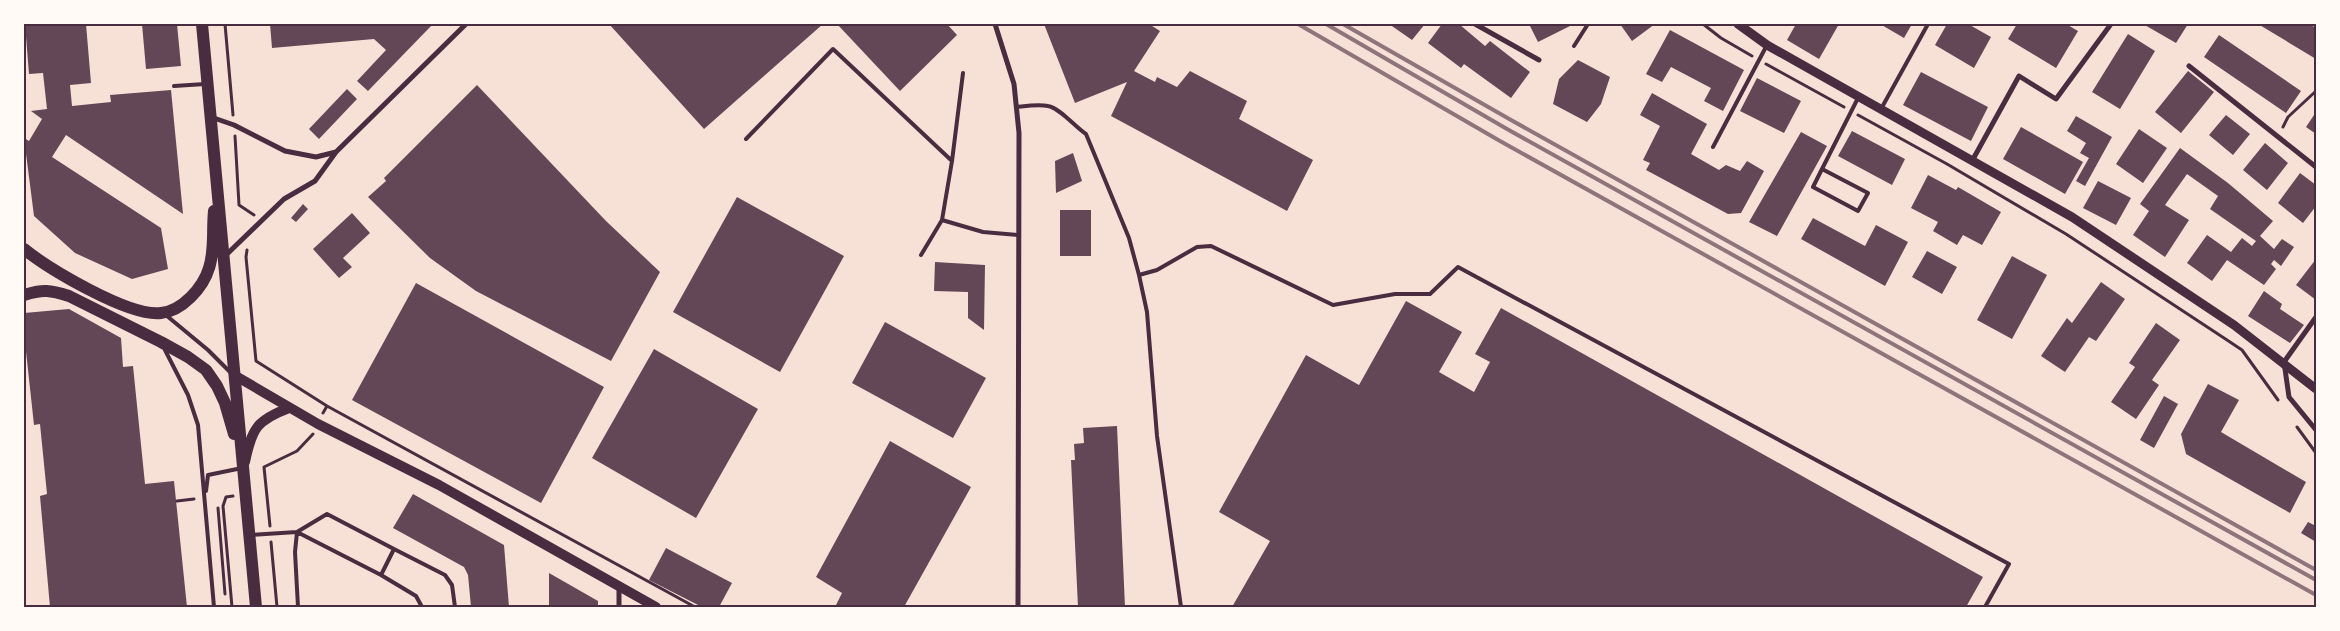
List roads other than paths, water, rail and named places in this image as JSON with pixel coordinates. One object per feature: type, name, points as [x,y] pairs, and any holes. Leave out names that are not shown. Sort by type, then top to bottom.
[{"type":"main road","points":[[202,24],[256,607]]},
{"type":"main road","points":[[24,249],[41,264],[113,301],[131,309],[150,313],[163,313],[181,306],[196,291],[208,270],[213,251],[217,187]]},
{"type":"main road","points":[[24,295],[41,290],[70,296],[161,342],[188,357],[206,370],[217,386],[225,403],[244,468]]},
{"type":"main road","points":[[234,376],[318,424],[439,485],[656,607]]},
{"type":"main road","points":[[244,468],[249,440],[256,426],[268,416],[289,408]]},
{"type":"street","points":[[224,256],[284,199],[315,181],[336,152],[466,24]]},
{"type":"street","points":[[995,24],[1014,84],[1019,133],[1018,607]]},
{"type":"street","points":[[1475,24],[1539,60]]},
{"type":"street","points":[[1738,24],[1767,45],[1858,98],[2072,217],[2227,320],[2284,362],[2316,389]]},
{"type":"street","points":[[1972,161],[2019,76],[2056,99],[2111,24]]},
{"type":"street","points":[[2189,66],[2316,167]]},
{"type":"street","points":[[211,116],[234,124],[285,150],[316,157],[336,152]]},
{"type":"street","points":[[2316,317],[2284,362],[2289,397],[2316,430]]},
{"type":"street","points":[[619,587],[619,607]]},
{"type":"lane","points":[[1574,46],[1588,24]]},
{"type":"lane","points":[[1880,110],[1928,24]]},
{"type":"lane","points":[[1713,147],[1767,45]]},
{"type":"lane","points":[[746,139],[832,49],[952,161]]},
{"type":"lane","points":[[921,255],[942,220],[952,161],[962,74]]},
{"type":"lane","points":[[174,86],[208,84]]},
{"type":"lane","points":[[1822,169],[1868,193],[1858,211],[1813,187],[1822,169],[1858,98]]},
{"type":"lane","points":[[1016,107],[1050,106],[1086,134],[1129,238],[1140,275],[1147,312],[1157,436],[1181,607]]},
{"type":"lane","points":[[942,220],[983,232],[1019,235]]},
{"type":"lane","points":[[1140,275],[1157,270],[1197,247],[1211,246],[1334,305],[1395,294],[1430,294],[1458,266],[2009,564],[1985,607]]},
{"type":"lane","points":[[163,313],[208,350],[234,376]]},
{"type":"lane","points":[[161,342],[181,380],[198,425],[214,607]]},
{"type":"lane","points":[[204,498],[208,475],[244,468]]},
{"type":"lane","points":[[297,532],[326,514],[444,575],[452,585],[455,607]]},
{"type":"lane","points":[[297,532],[295,552],[298,607]]},
{"type":"lane","points":[[250,535],[297,532],[381,575],[416,596],[422,607]]},
{"type":"lane","points":[[381,575],[394,549]]},
{"type":"railway","points":[[1298,24],[1500,141],[2316,595]]},
{"type":"railway","points":[[1326,24],[1507,129],[2316,580]]},
{"type":"railway","points":[[1343,24],[1511,120],[2316,570]]}]
